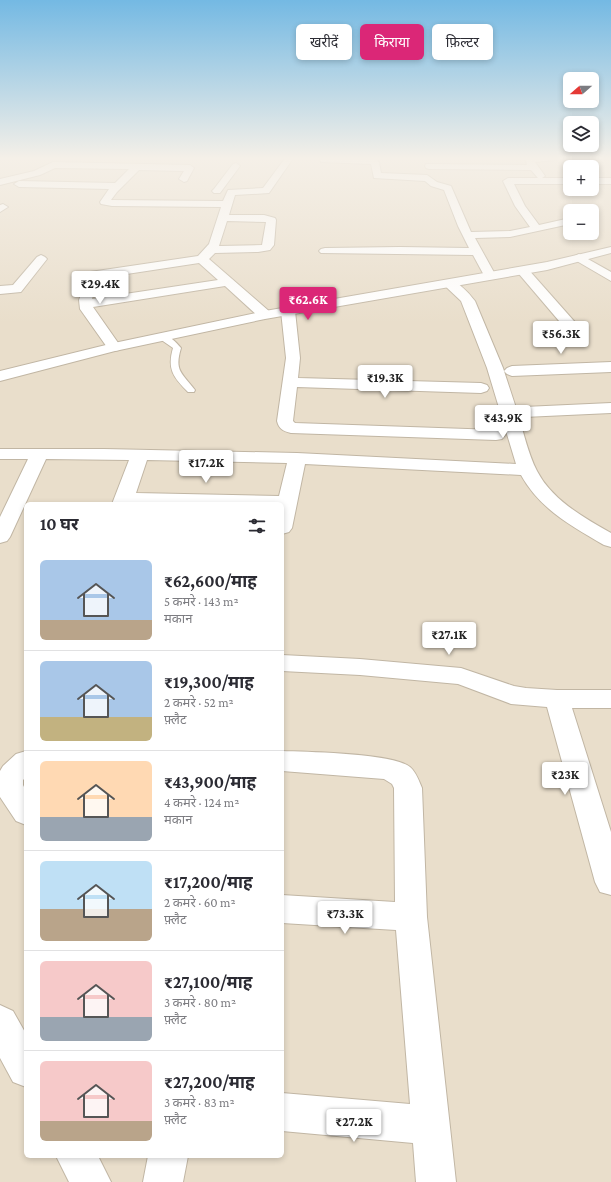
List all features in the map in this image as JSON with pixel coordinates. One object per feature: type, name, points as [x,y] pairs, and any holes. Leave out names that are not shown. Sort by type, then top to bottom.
[{"type":"street","points":[[94,275],[202,260],[215,244],[225,212]]},
{"type":"street","points":[[458,212],[468,235],[490,276]]},
{"type":"street","points":[[524,212],[536,228]]},
{"type":"street","points":[[211,250],[263,249],[268,245],[271,220],[264,218],[223,218]]},
{"type":"street","points":[[468,235],[500,235],[563,222]]},
{"type":"street","points":[[325,251],[400,250],[478,252]]},
{"type":"street","points":[[0,376],[114,347],[288,311],[523,271],[611,250]]},
{"type":"street","points":[[579,258],[611,277]]},
{"type":"street","points":[[0,290],[17,289],[41,259]]},
{"type":"street","points":[[202,260],[265,316]]},
{"type":"street","points":[[99,261],[85,300],[87,309],[114,347]]},
{"type":"street","points":[[523,271],[576,332]]},
{"type":"street","points":[[86,304],[227,282]]},
{"type":"street","points":[[449,284],[464,295],[468,301],[495,368],[527,470],[533,481],[543,495],[557,507],[611,541]]},
{"type":"street","points":[[288,311],[293,358],[285,421],[286,425],[291,428],[496,435]]},
{"type":"street","points":[[512,370],[611,367]]},
{"type":"street","points":[[290,382],[481,388]]},
{"type":"street","points":[[524,412],[611,408]]},
{"type":"street","points":[[0,454],[297,458],[527,470]]},
{"type":"street","points":[[0,537],[40,454]]},
{"type":"street","points":[[140,455],[123,501],[287,502]]},
{"type":"street","points":[[284,518],[297,458]]},
{"type":"street","points":[[284,663],[360,667],[461,676],[511,695],[557,699],[611,698]]},
{"type":"street","points":[[557,699],[604,836],[611,882]]},
{"type":"street","points":[[284,761],[384,768],[396,771],[405,778],[408,788],[411,917],[436,1182]]},
{"type":"street","points":[[24,762],[7,774],[4,781],[6,787],[24,810]]},
{"type":"street","points":[[284,909],[411,917]]},
{"type":"street","points":[[0,1023],[24,1065]]},
{"type":"street","points":[[284,1112],[430,1125]]},
{"type":"street","points":[[77,1158],[91,1182]]},
{"type":"street","points":[[163,1182],[168,1158]]},
{"type":"lane","points":[[163,337],[174,344],[177,348],[174,367],[183,382],[191,390]]}]
